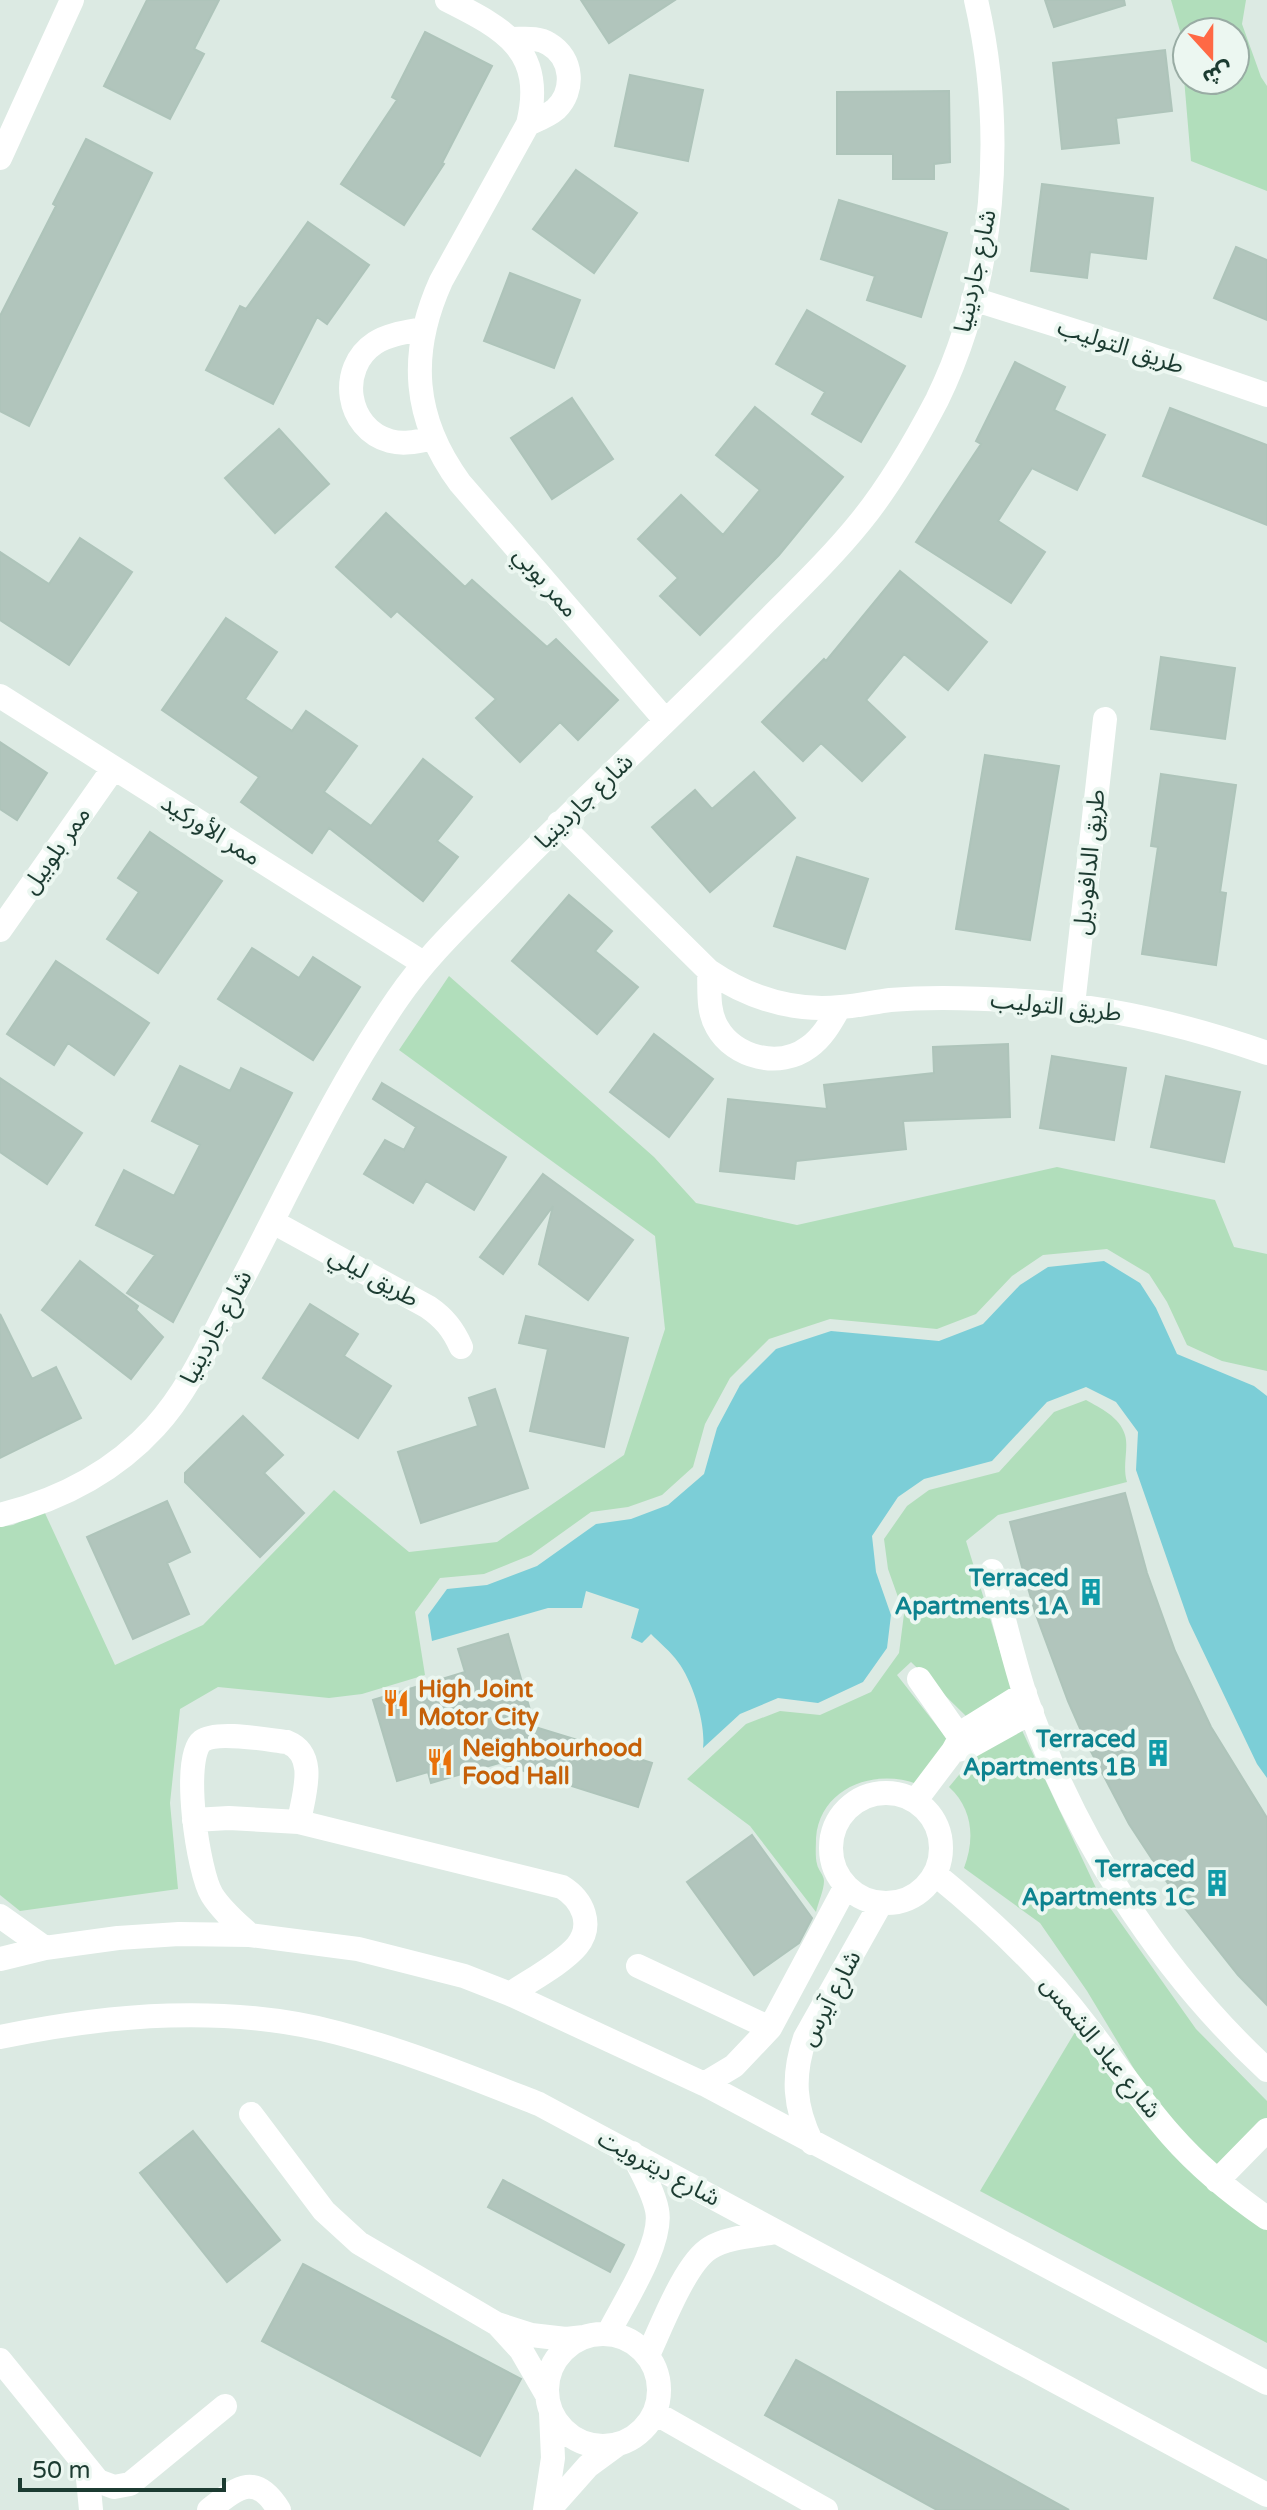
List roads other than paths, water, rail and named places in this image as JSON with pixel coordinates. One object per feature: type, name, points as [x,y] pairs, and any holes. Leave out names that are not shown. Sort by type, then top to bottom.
[{"type":"street","points":[[0,158],[72,0]]},
{"type":"street","name":"ممر بوبي","points":[[447,0],[483,18],[512,39],[525,57],[532,79],[533,102],[528,124],[441,281],[423,329],[420,385],[434,438],[460,483],[666,721]]},
{"type":"street","name":"شارع جاردينيا","points":[[0,1515],[43,1502],[85,1483],[134,1448],[156,1427],[190,1377],[331,1105],[423,963],[559,823],[830,557],[890,481],[939,395],[958,348],[985,245],[991,177],[989,78],[976,0]]},
{"type":"street","name":"ممر بوبي","points":[[512,39],[536,39],[548,43],[565,60],[569,73],[569,85],[558,107],[528,124]]},
{"type":"street","name":"طريق التوليب","points":[[973,299],[1267,395]]},
{"type":"street","points":[[423,329],[390,336],[376,342],[364,353],[355,366],[350,396],[363,424],[375,434],[401,443],[434,438]]},
{"type":"street","name":"ممر الأوركيد","points":[[0,696],[423,963]]},
{"type":"street","name":"طريق الدافوديل","points":[[1073,1005],[1105,719]]},
{"type":"street","name":"ممر بلوبيل","points":[[0,930],[113,769]]},
{"type":"street","name":"طريق التوليب","points":[[559,823],[709,971],[728,984],[771,1001],[793,1006],[839,1008],[890,1000],[933,998],[1073,1005],[1162,1020],[1267,1053]]},
{"type":"street","points":[[709,971],[710,1006],[716,1026],[729,1043],[747,1054],[767,1059],[789,1057],[808,1048],[823,1034],[839,1008]]},
{"type":"street","name":"طريق ليلي","points":[[273,1222],[428,1307],[454,1331],[461,1347]]},
{"type":"street","points":[[992,1571],[1028,1703],[1057,1775],[1087,1835],[1121,1894],[1160,1950],[1202,2003],[1267,2070]]},
{"type":"street","points":[[919,1679],[956,1743]]},
{"type":"street","points":[[916,1800],[970,1726],[1028,1703]]},
{"type":"street","points":[[250,1935],[224,1911],[204,1879],[194,1820],[194,1752],[202,1741],[214,1736],[287,1742],[301,1751],[307,1767],[299,1822]]},
{"type":"street","points":[[882,1792],[916,1800],[929,1811],[938,1826],[942,1851],[935,1874],[928,1885],[907,1899],[881,1903],[868,1900],[846,1886],[836,1872],[831,1854],[832,1837],[838,1820],[849,1806],[864,1796],[882,1792]]},
{"type":"street","points":[[194,1820],[241,1818],[299,1822],[562,1887],[571,1892],[583,1908],[585,1918],[585,1928],[577,1946],[510,1994]]},
{"type":"street","name":"شارع عباد الشمس","points":[[935,1874],[986,1915],[1070,2004],[1172,2136],[1217,2181],[1267,2218]]},
{"type":"street","name":"شارع آيرس","points":[[704,2084],[748,2055],[770,2028],[846,1886]]},
{"type":"street","name":"شارع آيرس","points":[[812,2143],[798,2109],[796,2073],[799,2056],[805,2038],[881,1903]]},
{"type":"street","points":[[0,1916],[45,1948]]},
{"type":"street","points":[[0,1959],[45,1948],[118,1938],[179,1934],[250,1935],[358,1949],[450,1972],[510,1994],[704,2084],[1267,2383]]},
{"type":"street","points":[[638,1966],[770,2028]]},
{"type":"street","name":"شارع ديترويت","points":[[0,2037],[84,2021],[168,2015],[253,2018],[337,2033],[445,2067],[539,2104],[1267,2495]]},
{"type":"street","points":[[251,2114],[324,2211],[359,2243],[497,2324],[540,2337],[596,2336],[630,2341],[648,2355],[659,2383],[659,2398],[655,2413],[646,2427],[588,2466],[547,2510]]},
{"type":"street","points":[[1217,2181],[1267,2130]]},
{"type":"street","points":[[547,2510],[553,2458],[548,2380],[560,2354],[596,2336],[657,2236],[655,2202],[632,2153]]},
{"type":"street","points":[[648,2355],[688,2272],[700,2255],[718,2244],[776,2232]]},
{"type":"street","points":[[497,2324],[521,2350],[560,2427],[587,2444],[618,2444]]},
{"type":"street","points":[[0,2360],[98,2481],[114,2487],[130,2484],[225,2406]]},
{"type":"street","points":[[655,2413],[826,2510]]},
{"type":"street","points":[[87,2468],[91,2510]]},
{"type":"street","points":[[209,2510],[232,2492],[248,2486],[265,2491],[279,2510]]},
{"type":"water","points":[[1104,1261],[1140,1283],[1156,1308],[1177,1354],[1254,1386],[1267,1396],[1267,1778],[1257,1764],[1189,1622],[1136,1470],[1138,1432],[1116,1402],[1086,1387],[1047,1402],[992,1461],[924,1479],[898,1497],[872,1536],[876,1572],[891,1615],[887,1648],[863,1682],[818,1703],[778,1698],[740,1714],[703,1748],[697,1704],[689,1680],[678,1662],[651,1634],[642,1643],[631,1638],[639,1609],[586,1591],[582,1608],[548,1608],[432,1641],[428,1615],[447,1589],[487,1585],[537,1566],[596,1524],[631,1519],[668,1505],[704,1474],[717,1428],[740,1385],[776,1349],[831,1331],[939,1341],[983,1324],[1020,1285],[1048,1267]]},
{"type":"place","name":"Terraced Apartments 1A","points":[[1091,1592]]},
{"type":"place","name":"High Joint Motor City","points":[[396,1703]]},
{"type":"place","name":"Terraced Apartments 1B","points":[[1158,1753]]},
{"type":"place","name":"Neighbourhood Food Hall","points":[[440,1762]]},
{"type":"place","name":"Terraced Apartments 1C","points":[[1217,1883]]}]
